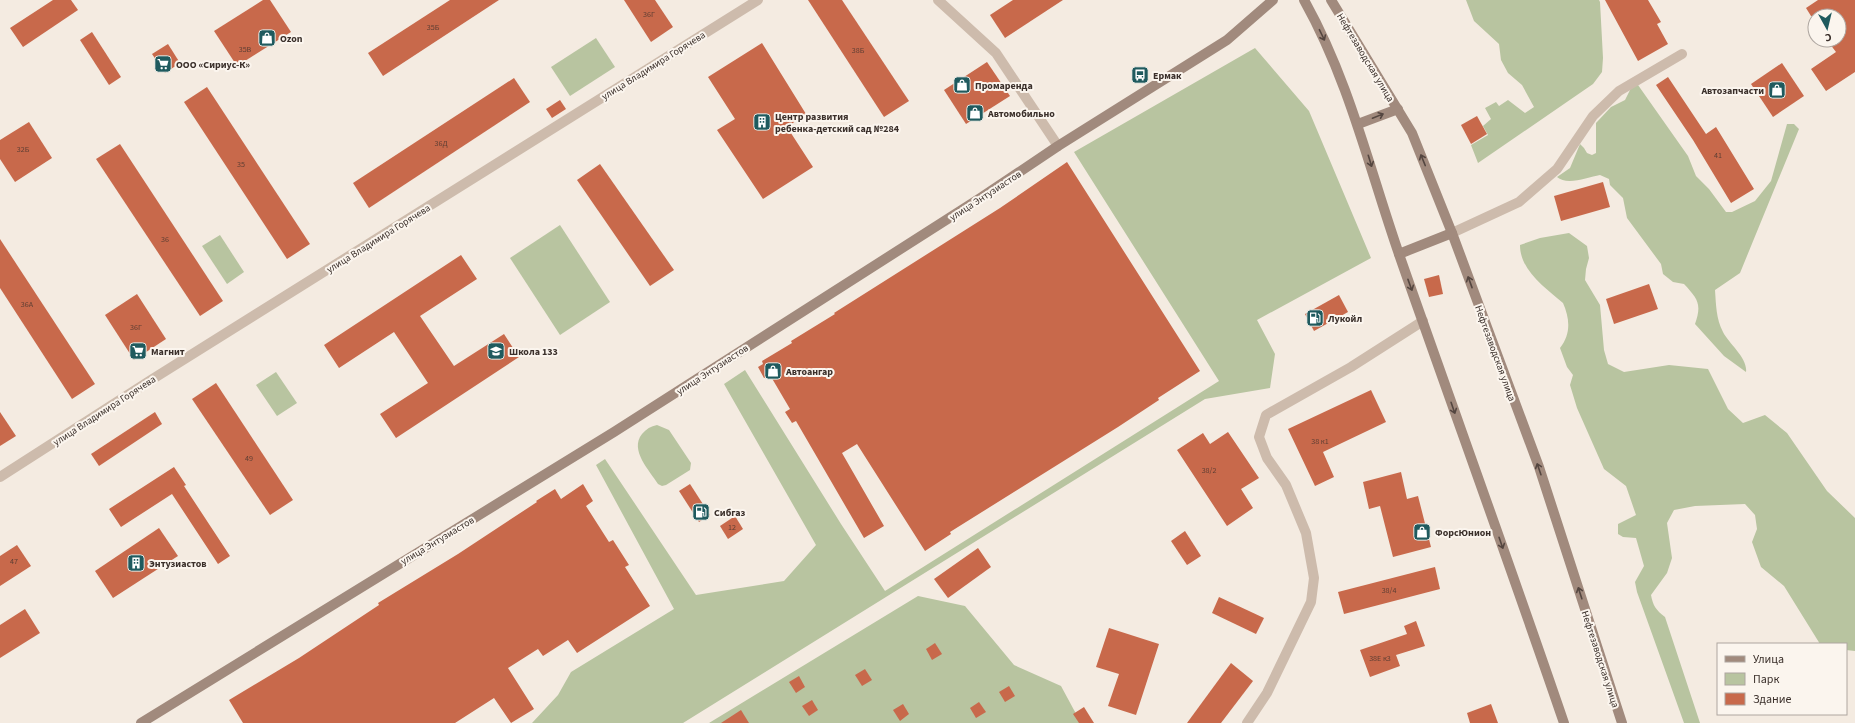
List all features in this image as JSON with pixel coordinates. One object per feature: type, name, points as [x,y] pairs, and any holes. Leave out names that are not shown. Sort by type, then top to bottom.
[{"type":"main road","name":"улица Энтузиастов","points":[[141,723],[620,428],[899,248],[970,205],[1058,146],[1227,40],[1273,0]]},
{"type":"main road","points":[[1304,0],[1331,54],[1358,124],[1422,321],[1564,723]]},
{"type":"main road","name":"Нефтезаводская улица","points":[[1331,0],[1412,133],[1452,233],[1539,467],[1622,723]]},
{"type":"main road","points":[[1358,124],[1398,109]]},
{"type":"main road","points":[[1399,254],[1452,233]]},
{"type":"street","name":"улица Владимира Горячева","points":[[0,477],[151,380],[758,0]]},
{"type":"street","points":[[938,0],[996,53],[1058,146]]},
{"type":"street","points":[[1452,233],[1519,202],[1557,169],[1593,116],[1619,91],[1682,54]]},
{"type":"street","points":[[1248,723],[1267,694],[1311,602],[1314,578],[1306,533],[1286,485],[1267,458],[1259,438],[1266,415],[1351,367],[1422,321]]},
{"type":"green space","points":[[1466,0],[1599,0],[1600,2],[1603,58],[1602,72],[1593,84],[1478,163],[1471,145],[1488,135],[1483,126],[1491,119],[1485,108],[1496,102],[1499,106],[1508,100],[1525,113],[1534,107],[1522,85],[1508,73],[1501,60],[1499,44],[1474,21]]},
{"type":"green space","points":[[596,38],[615,67],[570,96],[551,67]]},
{"type":"green space","points":[[1255,48],[1309,111],[1371,258],[1257,320],[1275,354],[1270,388],[1205,399],[683,723],[532,723],[558,695],[571,672],[674,609],[596,465],[605,459],[696,595],[784,581],[816,545],[724,384],[745,370],[841,524],[885,591],[1219,381],[1074,152]]},
{"type":"green space","points":[[1638,85],[1688,156],[1696,176],[1709,189],[1726,212],[1732,212],[1755,201],[1771,181],[1787,124],[1794,124],[1799,129],[1740,273],[1715,290],[1719,322],[1726,337],[1741,356],[1746,367],[1746,372],[1724,356],[1695,324],[1698,307],[1693,294],[1684,284],[1673,282],[1663,274],[1661,264],[1627,218],[1623,198],[1610,185],[1609,179],[1600,175],[1566,181],[1557,177],[1570,168],[1580,144],[1587,153],[1592,155],[1596,153],[1596,123],[1611,107],[1625,100],[1632,86]]},
{"type":"green space","points":[[560,225],[610,302],[560,335],[510,258]]},
{"type":"green space","points":[[1569,233],[1587,246],[1589,258],[1585,280],[1600,305],[1604,350],[1608,364],[1624,372],[1669,365],[1708,369],[1728,409],[1743,423],[1765,415],[1787,433],[1827,491],[1855,518],[1855,651],[1847,650],[1847,643],[1819,643],[1784,586],[1761,567],[1752,542],[1757,529],[1755,515],[1745,504],[1695,506],[1674,510],[1667,523],[1672,558],[1667,573],[1651,595],[1655,608],[1665,617],[1700,723],[1684,723],[1637,592],[1635,582],[1644,566],[1636,538],[1623,537],[1618,534],[1618,524],[1636,515],[1626,486],[1604,469],[1577,408],[1570,385],[1573,375],[1567,367],[1560,348],[1564,343],[1568,332],[1567,315],[1563,303],[1542,285],[1529,271],[1521,254],[1520,245],[1540,238]]},
{"type":"green space","points":[[220,235],[244,272],[227,284],[202,246]]},
{"type":"green space","points":[[276,372],[297,403],[277,416],[256,385]]},
{"type":"green space","points":[[657,425],[669,430],[691,463],[690,470],[662,486],[658,484],[646,467],[639,453],[638,447],[642,434],[647,429]]},
{"type":"green space","points":[[918,596],[965,606],[1014,665],[1061,686],[1081,723],[709,723]]},
{"type":"building","points":[[53,0],[71,0],[78,10],[23,47],[10,28]]},
{"type":"building","points":[[263,0],[270,0],[291,32],[237,66],[214,31]]},
{"type":"building","points":[[450,0],[499,0],[383,76],[368,53]]},
{"type":"building","points":[[624,0],[655,0],[673,27],[651,42]]},
{"type":"building","points":[[808,0],[842,0],[909,101],[884,117]]},
{"type":"building","points":[[1013,0],[1063,0],[1005,38],[990,15]]},
{"type":"building","points":[[1605,0],[1648,0],[1661,22],[1657,24],[1668,44],[1638,61]]},
{"type":"building","points":[[1818,0],[1855,0],[1855,72],[1826,91],[1811,69],[1836,52],[1833,48],[1847,48],[1847,8],[1807,8],[1807,10],[1806,8]]},
{"type":"building","points":[[92,32],[121,77],[109,85],[80,40]]},
{"type":"building","name":"Центр развития ребенка-детский сад №284","points":[[762,43],[806,114],[787,127],[813,167],[763,199],[717,130],[735,119],[708,77]]},
{"type":"building","points":[[168,44],[180,63],[165,73],[152,54]]},
{"type":"building","points":[[987,62],[1010,96],[966,124],[944,90]]},
{"type":"building","name":"Автозапчасти","points":[[1782,63],[1804,96],[1773,117],[1751,84]]},
{"type":"building","points":[[1668,77],[1706,134],[1716,127],[1754,189],[1731,203],[1693,140],[1656,85]]},
{"type":"building","points":[[514,78],[530,102],[369,208],[353,183]]},
{"type":"building","points":[[207,87],[310,244],[287,259],[184,102]]},
{"type":"building","points":[[560,100],[566,109],[552,118],[546,109]]},
{"type":"building","points":[[1477,116],[1487,134],[1471,144],[1461,125]]},
{"type":"building","points":[[29,122],[52,158],[15,182],[0,159],[0,140]]},
{"type":"building","points":[[120,144],[223,301],[200,316],[96,159]]},
{"type":"building","points":[[1067,162],[1200,371],[1158,398],[1159,400],[1118,427],[950,532],[951,534],[925,551],[857,444],[842,453],[884,526],[864,538],[796,421],[792,423],[785,412],[790,409],[770,375],[764,378],[758,367],[763,364],[762,361],[792,343],[791,341],[1000,208]]},
{"type":"building","points":[[600,164],[674,270],[650,286],[577,180]]},
{"type":"building","points":[[1603,182],[1610,207],[1561,221],[1554,196]]},
{"type":"building","points":[[0,239],[95,384],[72,399],[0,288]]},
{"type":"building","name":"Школа 133","points":[[461,255],[477,279],[420,316],[454,366],[504,334],[519,357],[396,438],[380,414],[428,383],[394,332],[339,368],[324,345]]},
{"type":"building","points":[[1439,275],[1443,294],[1429,297],[1424,279]]},
{"type":"building","points":[[1649,284],[1658,309],[1614,324],[1606,299]]},
{"type":"building","points":[[137,294],[166,339],[134,360],[105,315]]},
{"type":"building","points":[[1339,295],[1348,312],[1314,331],[1305,314]]},
{"type":"building","points":[[216,383],[293,500],[270,515],[192,399]]},
{"type":"building","points":[[1371,390],[1386,422],[1323,452],[1334,477],[1315,486],[1288,429]]},
{"type":"building","points":[[0,412],[16,436],[0,446]]},
{"type":"building","points":[[155,412],[162,424],[99,466],[91,454]]},
{"type":"building","points":[[1228,432],[1259,478],[1241,489],[1253,508],[1227,526],[1177,450],[1203,433],[1210,444]]},
{"type":"building","points":[[174,467],[186,485],[184,486],[230,556],[218,564],[172,494],[121,527],[109,509]]},
{"type":"building","points":[[1401,472],[1407,499],[1418,496],[1431,547],[1393,557],[1380,506],[1369,509],[1363,482]]},
{"type":"building","points":[[583,484],[593,501],[586,506],[609,542],[613,540],[629,565],[625,567],[650,606],[577,653],[568,640],[543,656],[538,649],[508,668],[534,709],[511,723],[494,698],[455,723],[243,723],[229,700],[299,658],[379,605],[378,603],[458,554],[555,489],[561,499]]},
{"type":"building","points":[[690,484],[710,515],[699,522],[679,491]]},
{"type":"building","points":[[735,516],[743,529],[728,539],[720,526]]},
{"type":"building","name":"Энтузиастов","points":[[159,528],[178,556],[113,598],[95,571]]},
{"type":"building","points":[[1185,531],[1201,556],[1187,565],[1171,541]]},
{"type":"building","points":[[17,545],[31,566],[0,586],[0,556]]},
{"type":"building","points":[[978,548],[991,567],[948,598],[934,579]]},
{"type":"building","points":[[1435,567],[1440,589],[1344,614],[1338,592]]},
{"type":"building","points":[[1219,597],[1264,618],[1256,634],[1212,613]]},
{"type":"building","points":[[25,609],[40,633],[0,658],[0,625]]},
{"type":"building","points":[[1416,621],[1425,646],[1396,655],[1400,666],[1370,677],[1360,650],[1407,634],[1404,626]]},
{"type":"building","points":[[1109,628],[1159,644],[1136,715],[1108,706],[1119,674],[1096,667]]},
{"type":"building","points":[[935,643],[942,654],[932,660],[926,649]]},
{"type":"building","points":[[1231,663],[1253,681],[1221,723],[1187,723]]},
{"type":"building","points":[[865,669],[872,680],[862,686],[855,675]]},
{"type":"building","points":[[799,676],[805,687],[796,693],[789,682]]},
{"type":"building","points":[[1009,686],[1015,696],[1005,702],[999,692]]},
{"type":"building","points":[[812,700],[818,710],[809,716],[802,706]]},
{"type":"building","points":[[979,702],[986,712],[976,718],[970,708]]},
{"type":"building","points":[[903,704],[909,714],[900,721],[893,710]]},
{"type":"building","points":[[1491,704],[1498,723],[1470,723],[1467,713]]},
{"type":"building","points":[[1084,707],[1094,723],[1079,723],[1073,714]]},
{"type":"building","points":[[741,710],[749,723],[721,723]]},
{"type":"place","name":"Ozon","points":[[267,38]]},
{"type":"place","name":"ООО «Сириус-К»","points":[[163,64]]},
{"type":"place","name":"Ермак","points":[[1140,75]]},
{"type":"place","name":"Промаренда","points":[[962,85]]},
{"type":"place","name":"Автозапчасти","points":[[1777,90]]},
{"type":"place","name":"Автомобильно","points":[[975,113]]},
{"type":"place","name":"Центр развития ребенка-детский сад №284","points":[[762,122]]},
{"type":"place","name":"Лукойл","points":[[1315,318]]},
{"type":"place","name":"Магнит","points":[[138,351]]},
{"type":"place","name":"Школа 133","points":[[496,351]]},
{"type":"place","name":"Автоангар","points":[[773,371]]},
{"type":"place","name":"Сибгаз","points":[[701,512]]},
{"type":"place","name":"ФорсЮнион","points":[[1422,532]]},
{"type":"place","name":"Энтузиастов","points":[[136,563]]}]
